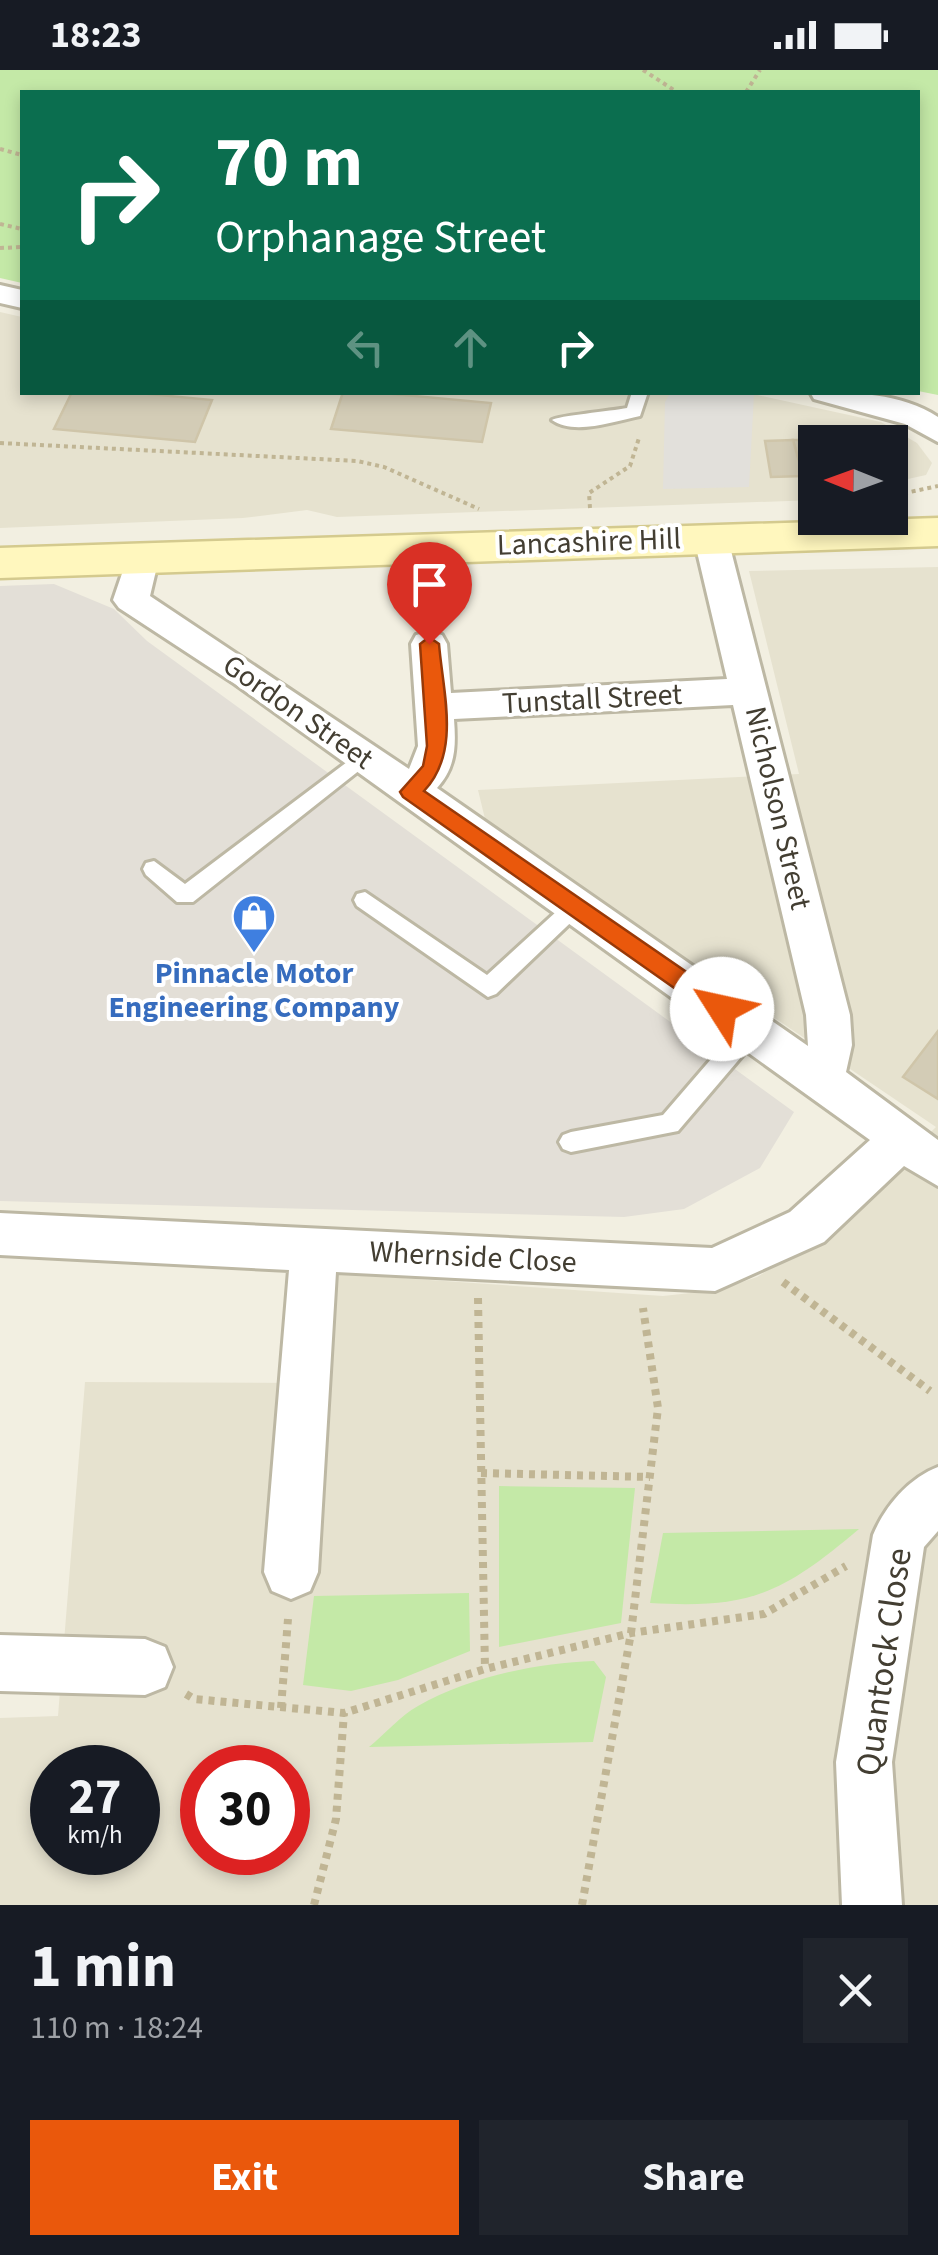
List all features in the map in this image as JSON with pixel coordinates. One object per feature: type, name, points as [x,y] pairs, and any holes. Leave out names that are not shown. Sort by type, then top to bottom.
[{"type":"main road","name":"Lancashire Hill","points":[[0,563],[938,532]]},
{"type":"street","points":[[836,395],[916,417],[938,432]]},
{"type":"street","name":"Nicholson Street","points":[[711,539],[828,1014],[830,1045],[822,1079]]},
{"type":"street","name":"Gordon Street","points":[[142,558],[131,600],[248,675],[822,1079],[920,1153]]},
{"type":"street","points":[[410,792],[432,769],[437,746],[429,644]]},
{"type":"street","name":"Tunstall Street","points":[[434,707],[750,691]]},
{"type":"street","name":"Whernside Close","points":[[0,1234],[715,1270],[808,1227],[920,1153]]},
{"type":"street","points":[[291,1572],[314,1248]]},
{"type":"street","name":"Quantock Close","points":[[872,1905],[864,1762],[899,1535],[938,1492]]},
{"type":"street","points":[[0,1663],[145,1667]]},
{"type":"lane","points":[[560,420],[582,422],[634,412],[639,395]]},
{"type":"lane","points":[[154,869],[185,896],[363,758]]},
{"type":"lane","points":[[365,900],[488,988],[576,907]]},
{"type":"lane","points":[[571,1142],[670,1124],[751,1029]]},
{"type":"path","points":[[642,70],[674,90]]},
{"type":"path","points":[[0,442],[357,460],[384,467],[488,513]]},
{"type":"path","points":[[908,490],[938,486]]},
{"type":"path","points":[[748,1255],[930,1392]]},
{"type":"path","points":[[477,1257],[485,1669]]},
{"type":"path","points":[[582,1905],[630,1633],[658,1408],[637,1266]]},
{"type":"path","points":[[481,1472],[650,1478]]},
{"type":"path","points":[[145,1667],[194,1699],[344,1713],[485,1669],[630,1633],[764,1614],[899,1535]]},
{"type":"path","points":[[282,1708],[291,1572]]},
{"type":"path","points":[[314,1905],[336,1819],[344,1713]]},
{"type":"shaded area","points":[[0,312],[20,317],[20,395],[757,395],[886,425],[798,425],[798,501],[337,517],[307,510],[243,518],[0,528]]},
{"type":"shaded area","points":[[669,395],[754,395],[749,487],[663,489],[665,402]]},
{"type":"shaded area","points":[[908,438],[932,463],[926,475],[908,479]]},
{"type":"shaded area","points":[[938,567],[938,1905],[0,1905],[0,1718],[58,1716],[85,1382],[314,1383],[326,1273],[663,1296],[718,1290],[757,1277],[826,1235],[936,1127],[486,823],[478,790],[799,774],[749,571]]},
{"type":"shaded area","points":[[54,584],[114,609],[147,641],[794,1112],[760,1168],[684,1209],[624,1217],[0,1201],[0,586]]},
{"type":"green space","points":[[0,70],[938,70],[938,395],[920,391],[920,90],[20,90],[20,283],[0,278]]},
{"type":"green space","points":[[499,1486],[635,1488],[621,1623],[499,1647]]},
{"type":"green space","points":[[859,1529],[808,1568],[764,1592],[715,1603],[650,1603],[663,1533]]},
{"type":"green space","points":[[469,1593],[470,1651],[398,1680],[351,1691],[303,1685],[314,1596]]},
{"type":"green space","points":[[594,1661],[606,1677],[593,1742],[369,1747],[411,1710],[459,1687],[526,1668]]},
{"type":"building","points":[[71,395],[160,395],[212,400],[195,442],[54,429]]},
{"type":"building","points":[[342,395],[404,395],[491,403],[482,442],[331,429]]},
{"type":"building","points":[[793,440],[798,476],[771,477],[765,441]]},
{"type":"building","points":[[938,1031],[938,1099],[903,1077]]},
{"type":"place","name":"Pinnacle Motor Engineering Company","points":[[254,954]]},
{"type":"route","points":[[429,644],[437,746],[432,769],[410,792],[722,1009]]}]
